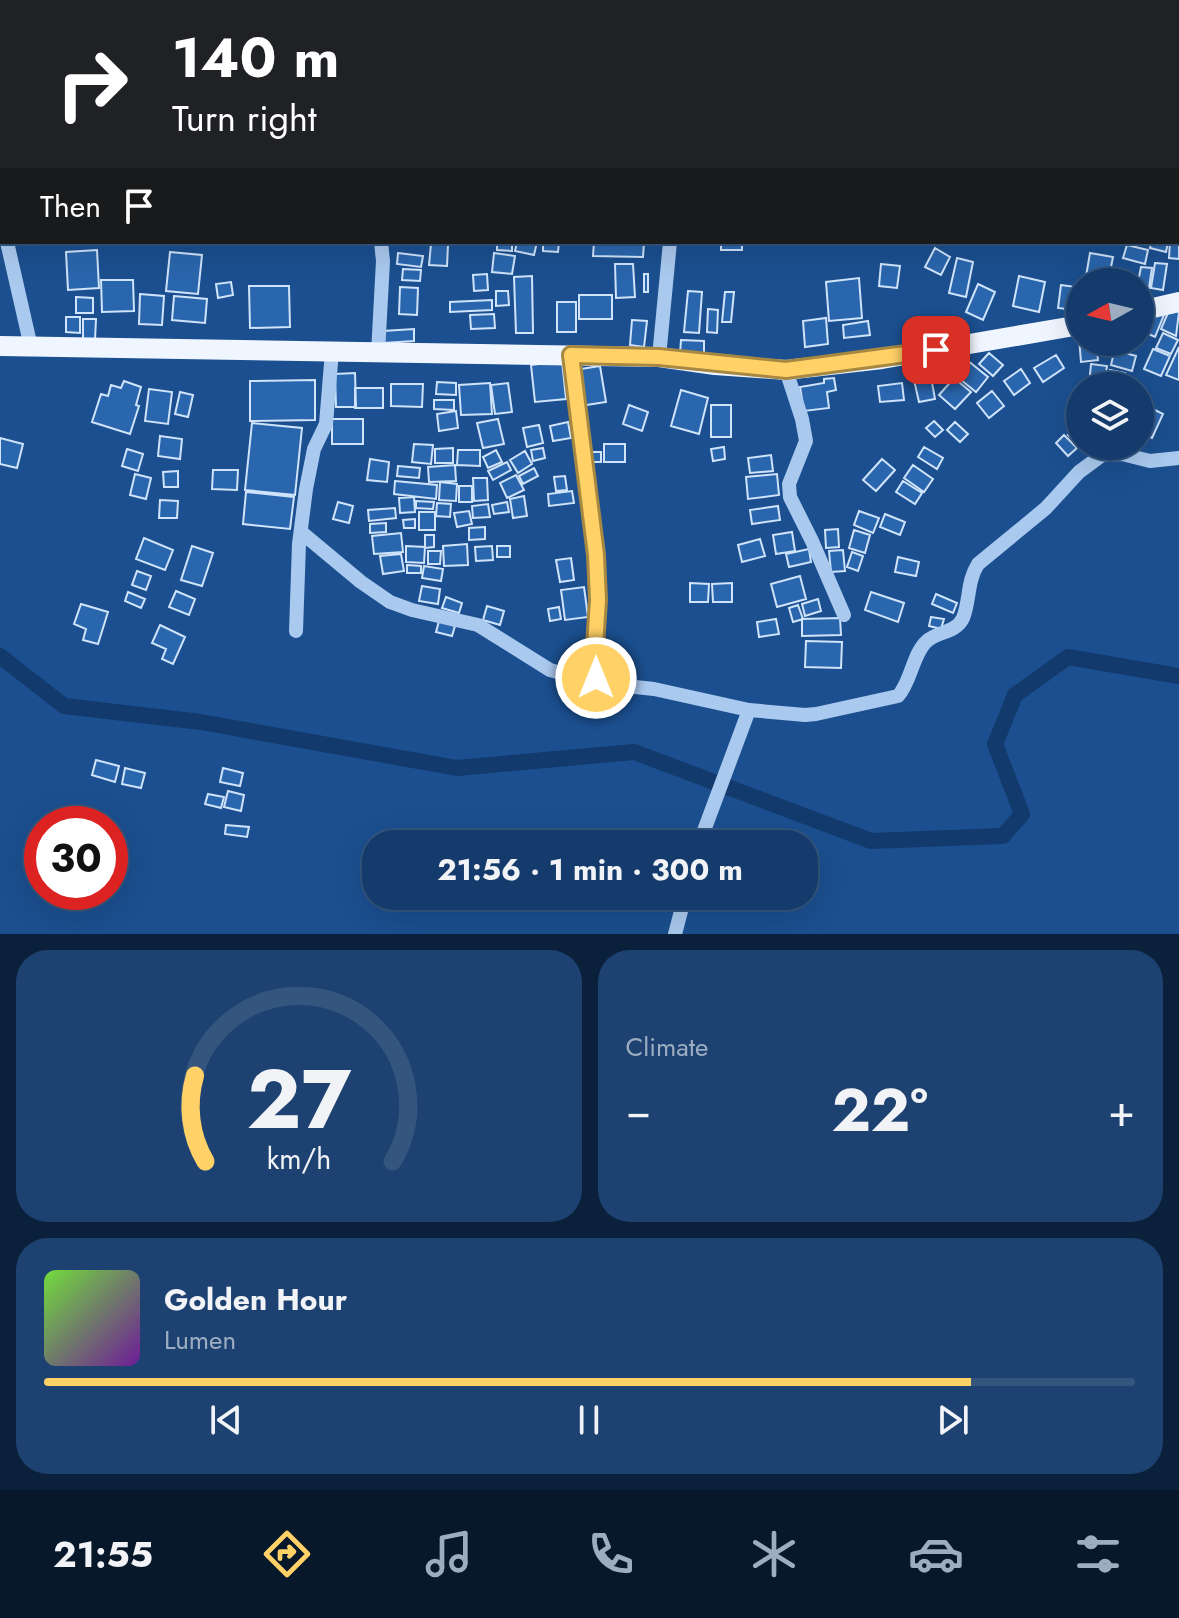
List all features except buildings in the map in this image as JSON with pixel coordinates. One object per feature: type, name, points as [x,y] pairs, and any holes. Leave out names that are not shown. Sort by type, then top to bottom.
[{"type":"main road","points":[[1154,308],[1179,302]]},
{"type":"main road","points":[[0,346],[659,357],[786,370],[882,359],[1066,327]]},
{"type":"street","points":[[7,244],[31,347]]},
{"type":"street","points":[[378,353],[381,244]]},
{"type":"street","points":[[659,357],[670,244]]},
{"type":"street","points":[[296,631],[301,532],[313,454],[326,424],[332,351]]},
{"type":"street","points":[[571,355],[596,555],[598,600],[594,669],[598,683]]},
{"type":"street","points":[[786,370],[806,441],[789,484],[790,497],[844,615]]},
{"type":"street","points":[[301,532],[390,602],[478,625],[550,670],[598,683],[654,689],[749,710],[816,714],[898,696],[926,642],[957,626],[962,620],[972,575],[978,564],[1046,508],[1092,461],[1111,453],[1150,461],[1179,458]]},
{"type":"street","points":[[704,830],[749,710]]},
{"type":"street","points":[[675,934],[681,910]]},
{"type":"waterway","points":[[0,656],[64,706],[201,722],[457,768],[634,752],[871,841],[1003,836],[1022,814],[995,744],[1015,695],[1068,657],[1179,676]]},
{"type":"route","points":[[596,678],[596,555],[571,355],[659,357],[786,370],[936,350]]}]
